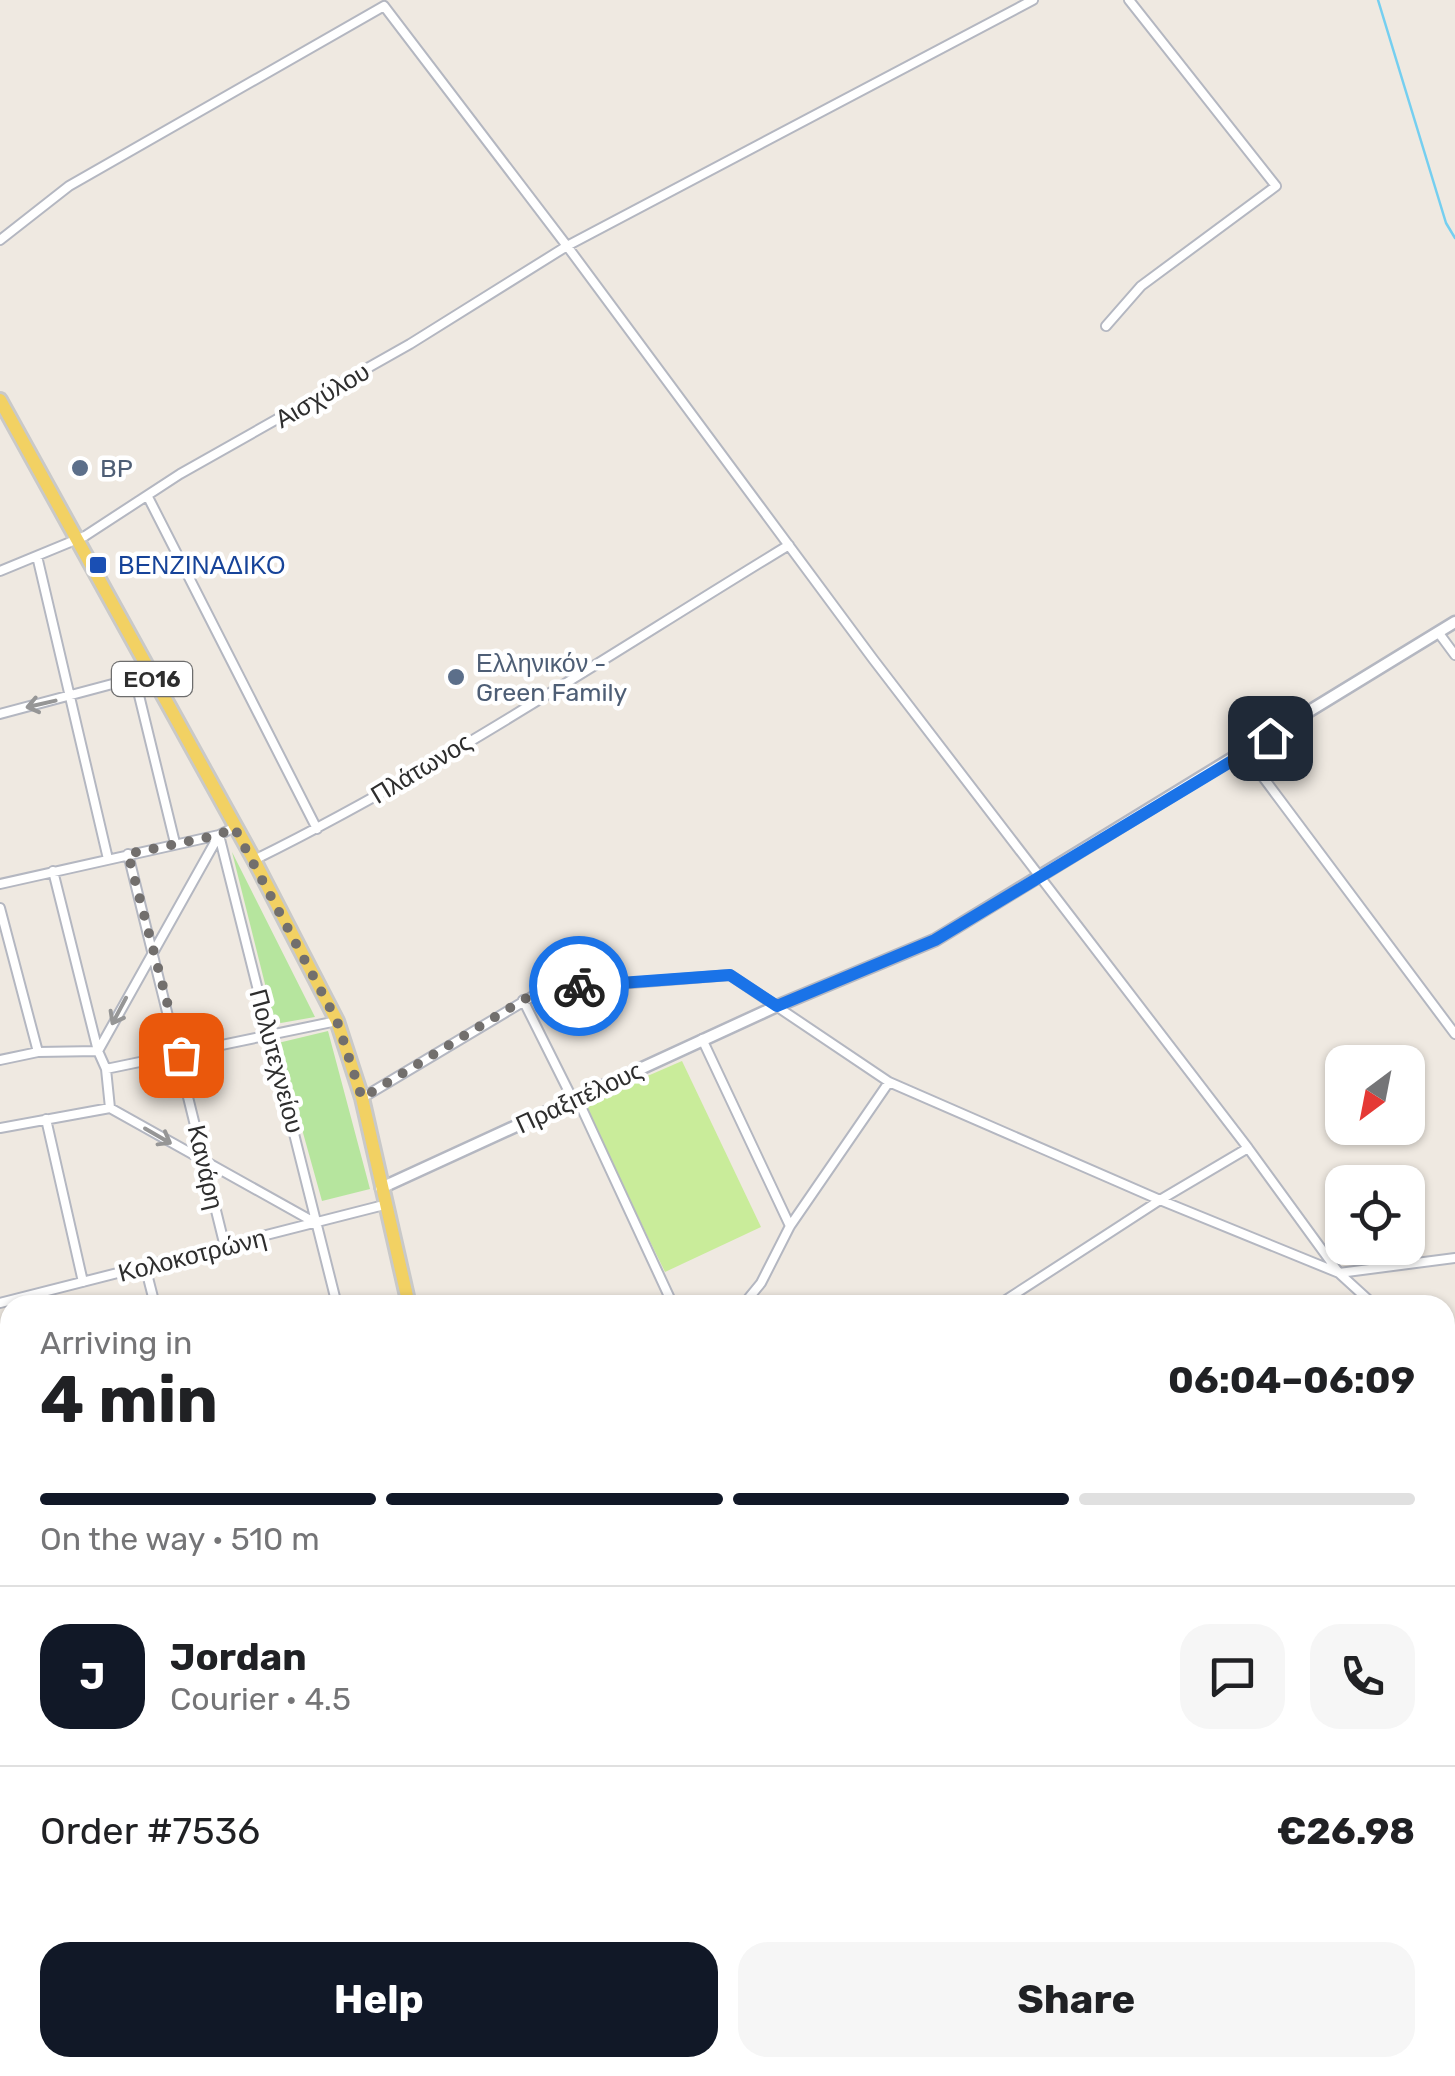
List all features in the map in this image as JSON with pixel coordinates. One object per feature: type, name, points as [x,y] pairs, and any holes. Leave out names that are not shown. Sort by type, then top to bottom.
[{"type":"main road","name":"ΕΟ16","points":[[0,400],[254,860],[337,1021],[362,1098],[406,1295]]},
{"type":"street","name":"Αισχύλου","points":[[0,571],[76,541],[180,474],[410,344],[567,246],[1034,0]]},
{"type":"street","points":[[1106,326],[1142,286],[1276,186],[1129,0]]},
{"type":"street","points":[[0,240],[69,186],[382,3],[1248,1148],[1339,1274],[1363,1295]]},
{"type":"street","points":[[148,497],[317,829]]},
{"type":"street","name":"Πλάτωνος","points":[[254,860],[317,829],[789,545]]},
{"type":"street","points":[[37,556],[108,858]]},
{"type":"street","name":"Πραξιτέλους","points":[[381,1188],[777,1006],[921,947],[1041,878],[1455,622]]},
{"type":"street","points":[[1438,632],[1455,655]]},
{"type":"street","points":[[0,714],[150,674]]},
{"type":"street","points":[[135,679],[175,843]]},
{"type":"street","points":[[1245,753],[1455,1034]]},
{"type":"street","points":[[0,884],[219,835],[234,827]]},
{"type":"street","points":[[98,1052],[219,835]]},
{"type":"street","name":"Πολυτεχνείου","points":[[219,835],[335,1295]]},
{"type":"street","name":"Κανάρη","points":[[128,854],[181,1055],[225,1247]]},
{"type":"street","points":[[53,871],[98,1052],[106,1069],[110,1108]]},
{"type":"street","points":[[0,908],[38,1052]]},
{"type":"street","points":[[362,1098],[542,990],[730,975],[889,1082],[1339,1274],[1455,1258]]},
{"type":"street","points":[[523,1000],[570,1094],[577,1098],[668,1295]]},
{"type":"street","points":[[106,1069],[337,1021]]},
{"type":"street","points":[[702,1040],[790,1226]]},
{"type":"street","points":[[0,1060],[38,1052],[98,1052]]},
{"type":"street","points":[[751,1295],[790,1226],[889,1082]]},
{"type":"street","points":[[0,1128],[110,1108],[316,1223]]},
{"type":"street","points":[[46,1119],[83,1282]]},
{"type":"street","points":[[1013,1295],[1248,1148]]},
{"type":"street","name":"Κολοκοτρώνη","points":[[29,1295],[384,1205]]},
{"type":"street","points":[[145,1266],[152,1295]]},
{"type":"green space","points":[[232,852],[315,1017],[275,1024]]},
{"type":"green space","points":[[328,1031],[370,1189],[322,1201],[278,1043]]},
{"type":"green space","points":[[682,1061],[761,1227],[665,1272],[583,1104]]},
{"type":"waterway","points":[[1378,0],[1446,223],[1455,238]]},
{"type":"way so far","points":[[181,1055],[128,854],[219,835],[234,827],[337,1021],[362,1098],[542,990],[579,986]]},
{"type":"place","name":"BP","points":[[80,468]]},
{"type":"place","name":"ΒΕΝΖΙΝΑΔΙΚΟ","points":[[98,565]]},
{"type":"place","name":"Ελληνικόν - Green Family","points":[[456,677]]},
{"type":"route","points":[[579,986],[730,975],[777,1006],[935,940],[1270,738]]}]
